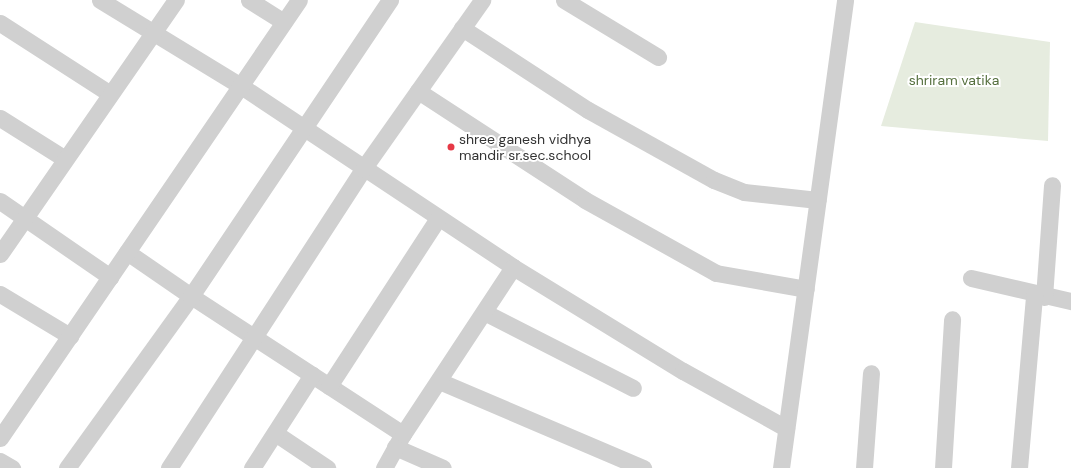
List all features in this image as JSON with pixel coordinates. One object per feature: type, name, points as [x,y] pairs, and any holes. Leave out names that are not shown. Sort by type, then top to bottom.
[{"type":"street","points":[[100,0],[241,86],[363,169],[513,267],[683,371],[786,428]]},
{"type":"street","points":[[0,254],[152,31],[176,0]]},
{"type":"street","points":[[248,0],[284,22]]},
{"type":"street","points":[[0,438],[299,0]]},
{"type":"street","points":[[66,468],[190,296],[302,128],[390,0]]},
{"type":"street","points":[[169,468],[363,169],[482,0]]},
{"type":"street","points":[[564,0],[658,57]]},
{"type":"street","points":[[781,468],[845,0]]},
{"type":"street","points":[[0,23],[110,94]]},
{"type":"street","points":[[462,28],[588,110],[714,180],[744,192],[818,200]]},
{"type":"street","points":[[418,91],[585,200],[716,273],[806,289]]},
{"type":"street","points":[[0,118],[65,159]]},
{"type":"street","points":[[1019,468],[1052,185]]},
{"type":"street","points":[[0,201],[26,217],[110,277]]},
{"type":"street","points":[[329,386],[438,218]]},
{"type":"street","points":[[127,252],[190,296],[329,386],[399,441],[443,468]]},
{"type":"street","points":[[384,468],[399,441],[513,267]]},
{"type":"street","points":[[971,278],[1039,296],[1071,301]]},
{"type":"street","points":[[0,294],[70,336]]},
{"type":"street","points":[[484,312],[633,388]]},
{"type":"street","points":[[943,468],[952,319]]},
{"type":"street","points":[[864,468],[871,373]]},
{"type":"street","points":[[252,468],[312,375]]},
{"type":"street","points":[[438,381],[643,468]]},
{"type":"street","points":[[275,433],[327,468]]},
{"type":"street","points":[[0,461],[12,468]]},
{"type":"green space","name":"shriram vatika","points":[[915,22],[1050,42],[1048,141],[881,126]]},
{"type":"place","name":"shree ganesh vidhya mandir sr.sec.school","points":[[451,147]]}]
